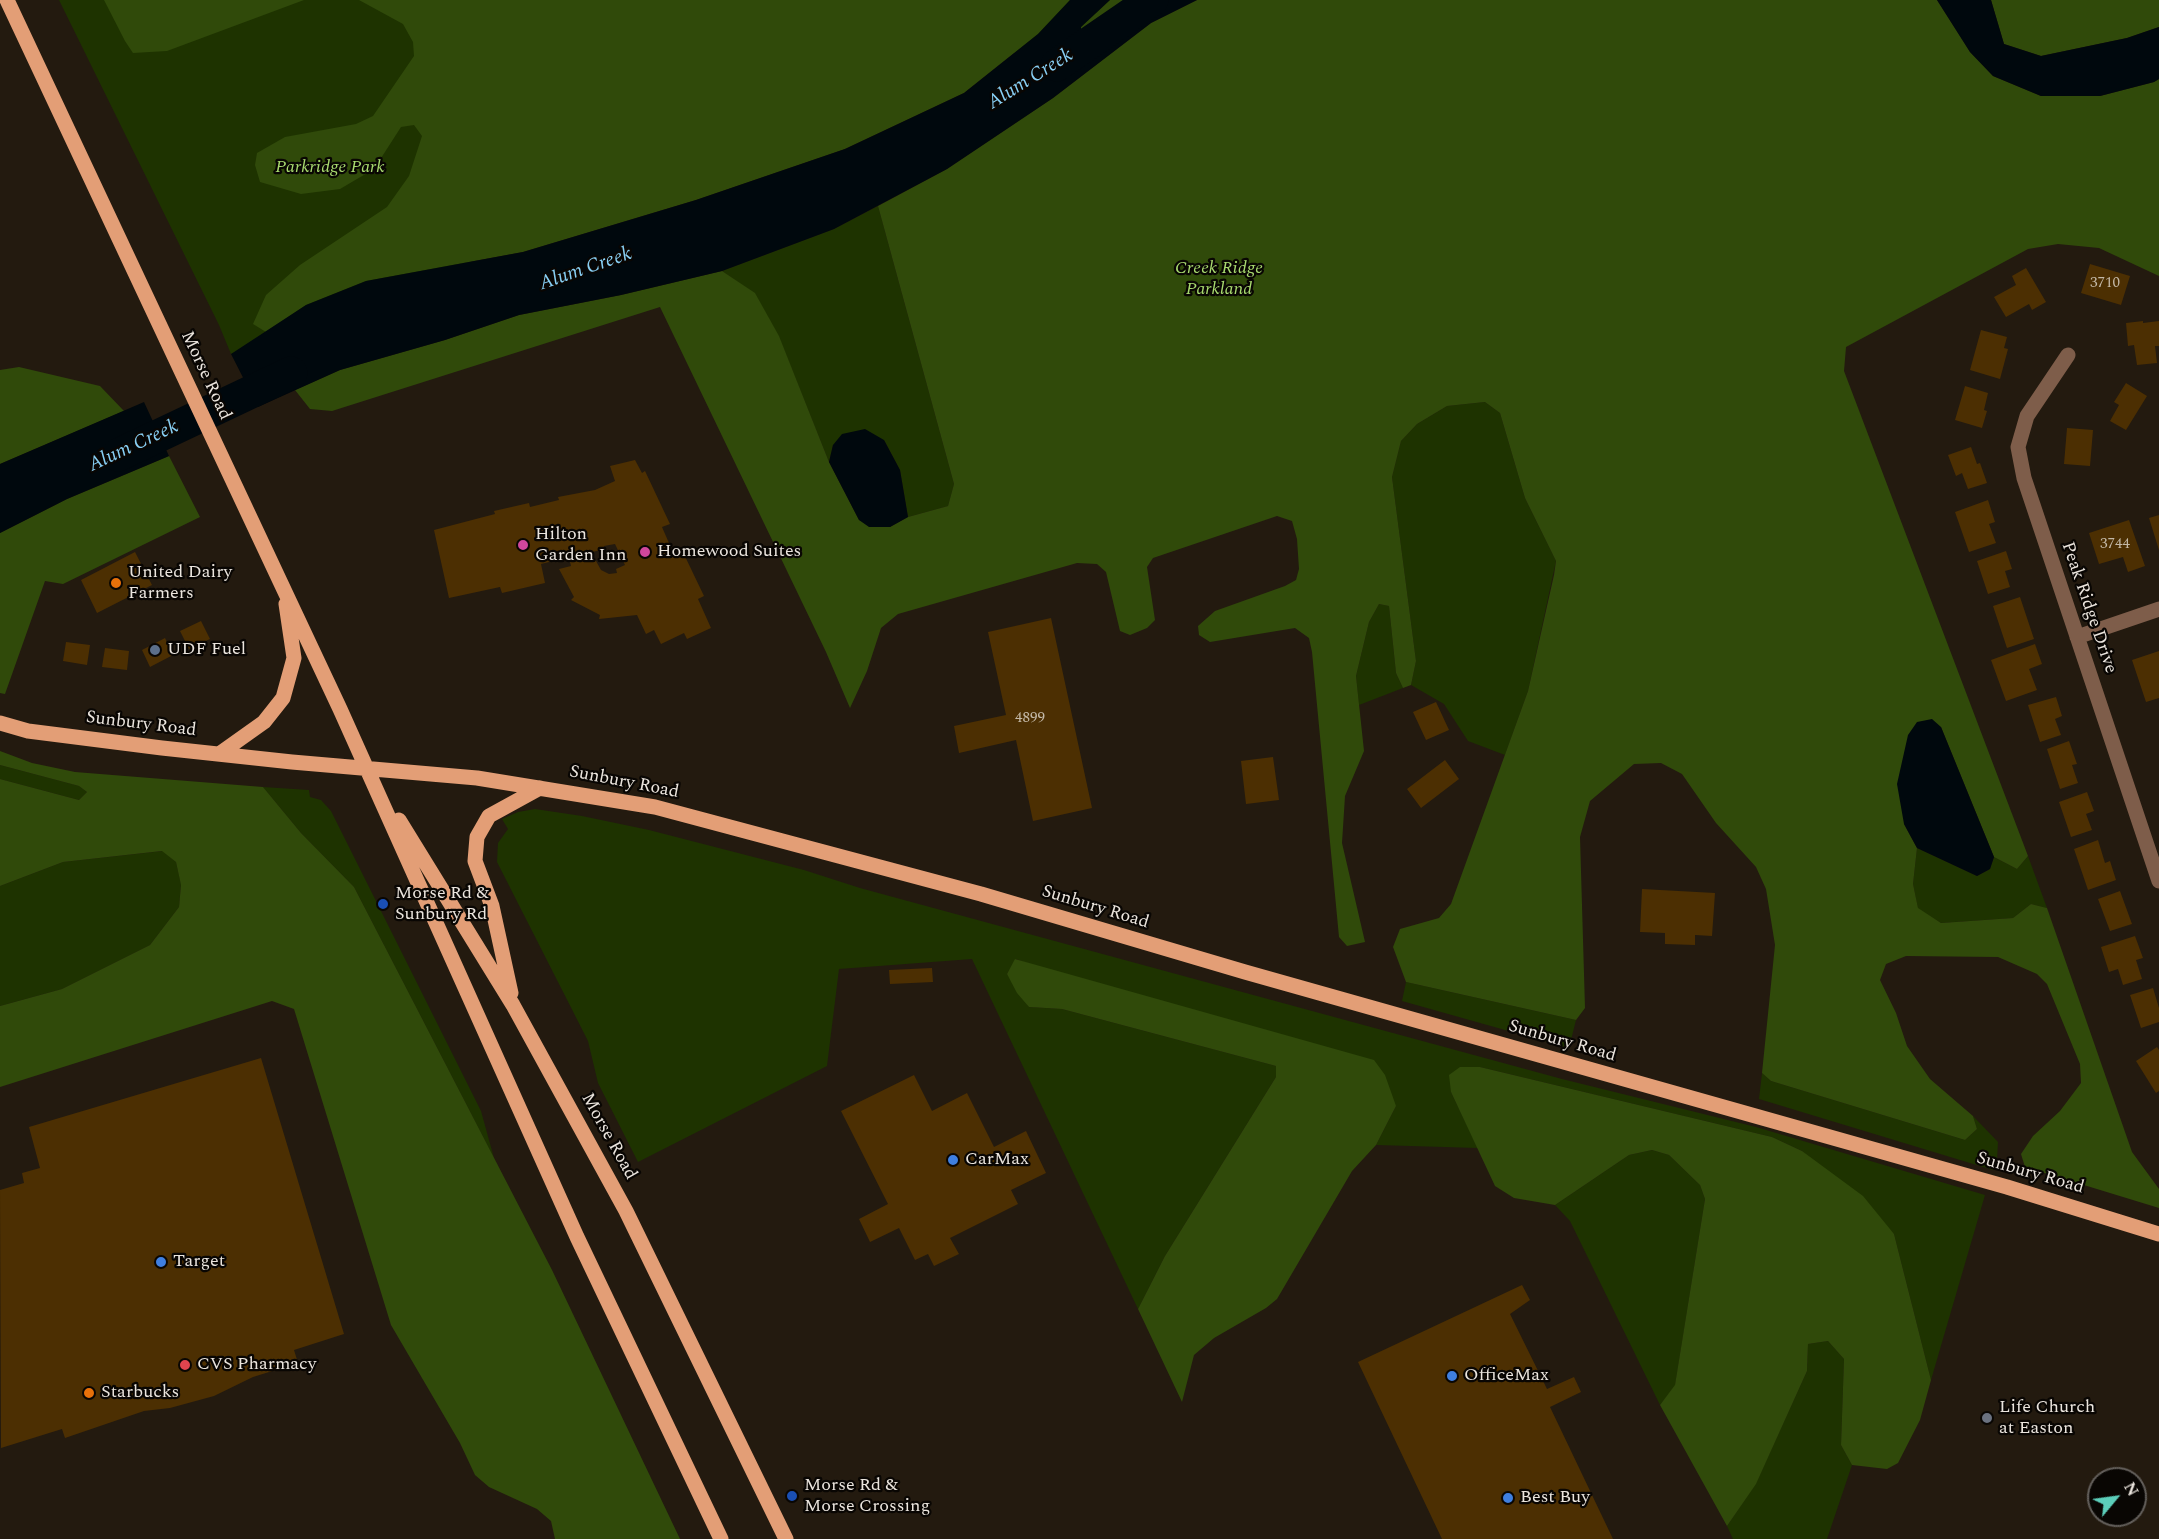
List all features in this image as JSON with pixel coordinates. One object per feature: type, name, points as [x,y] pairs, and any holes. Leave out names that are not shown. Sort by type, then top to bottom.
[{"type":"main road","name":"Morse Road","points":[[7,0],[368,769],[577,1237],[721,1539]]},
{"type":"main road","points":[[219,754],[264,722],[283,698],[294,658],[284,589]]},
{"type":"main road","name":"Sunbury Road","points":[[0,723],[28,731],[219,754],[477,778],[655,807],[798,843],[981,894],[1371,1009],[2007,1187],[2159,1234]]},
{"type":"main road","name":"Morse Road","points":[[368,769],[513,1005],[626,1211],[786,1539]]},
{"type":"main road","points":[[513,1005],[492,906],[475,861],[477,837],[489,816],[540,788]]},
{"type":"street","name":"Peak Ridge Drive","points":[[2068,355],[2027,416],[2018,447],[2024,478],[2159,881]]},
{"type":"street","points":[[2077,637],[2159,609]]},
{"type":"green space","name":"Parkridge Park","points":[[59,0],[1152,0],[231,354],[219,325]]},
{"type":"green space","points":[[104,0],[304,0],[167,51],[133,53]]},
{"type":"green space","points":[[359,0],[1070,0],[1038,34],[964,93],[845,149],[696,200],[523,252],[366,281],[306,305],[266,332],[253,324],[266,295],[300,265],[387,207],[409,176],[422,136],[414,125],[401,127],[374,169],[340,189],[301,194],[260,182],[255,165],[257,153],[285,137],[356,124],[373,116],[414,56],[413,42],[403,24]]},
{"type":"green space","points":[[1110,0],[1165,0],[1100,40],[1086,39],[1081,33],[1081,27]]},
{"type":"green space","name":"Creek Ridge Parkland","points":[[1197,0],[1937,0],[1970,52],[1993,76],[2041,96],[2100,96],[2159,79],[2159,276],[2099,248],[2058,244],[2028,249],[1846,347],[1844,371],[2028,856],[2017,869],[1994,857],[1941,727],[1904,824],[1917,848],[1913,884],[1918,908],[1941,923],[2013,918],[2031,904],[2047,908],[2132,1152],[2159,1189],[2159,1208],[2025,1167],[2021,1154],[2033,1136],[2060,1111],[2081,1083],[2080,1064],[2047,984],[2037,974],[1998,957],[1906,956],[1886,964],[1880,980],[1896,1013],[1907,1046],[1930,1079],[1973,1116],[1977,1129],[1965,1140],[1771,1081],[1762,1073],[1775,945],[1766,889],[1756,867],[1716,823],[1682,774],[1661,763],[1634,764],[1590,801],[1580,837],[1585,1008],[1576,1020],[1406,982],[1393,947],[1400,929],[1439,918],[1451,904],[1528,691],[1556,561],[1525,498],[1500,413],[1485,402],[1447,406],[1417,424],[1401,441],[1392,477],[1416,661],[1411,685],[1403,688],[1396,673],[1389,606],[1379,604],[1369,622],[1356,676],[1364,751],[1345,796],[1342,843],[1365,942],[1347,946],[1339,937],[1309,638],[1295,628],[1210,642],[1199,635],[1198,626],[1215,611],[1296,580],[1299,569],[1297,539],[1292,521],[1277,516],[1153,558],[1147,567],[1155,620],[1147,628],[1130,635],[1120,631],[1106,572],[1097,564],[1077,563],[898,614],[881,628],[867,671],[850,708],[826,652],[660,307],[332,411],[310,409],[295,390],[340,370],[445,340],[519,315],[621,295],[722,271],[755,293],[779,336],[829,462],[859,520],[890,527],[908,517],[948,506],[954,484],[878,206],[947,169],[1053,98],[1151,23]]},
{"type":"green space","points":[[1991,0],[2159,0],[2159,27],[2127,38],[2041,56],[2004,44]]},
{"type":"green space","points":[[878,206],[954,484],[948,506],[908,517],[900,470],[884,440],[833,445],[829,462],[779,337],[755,294],[722,271],[834,229]]},
{"type":"green space","points":[[19,367],[100,386],[124,411],[0,464],[0,370]]},
{"type":"green space","points":[[1485,402],[1500,413],[1525,498],[1556,561],[1528,691],[1505,755],[1468,741],[1444,704],[1411,685],[1416,661],[1392,477],[1401,441],[1417,424],[1447,406]]},
{"type":"green space","points":[[169,456],[200,517],[63,584],[45,581],[5,694],[0,693],[0,533],[67,499]]},
{"type":"green space","points":[[1379,604],[1389,606],[1396,673],[1403,688],[1359,705],[1356,676],[1369,622]]},
{"type":"green space","points":[[0,751],[32,763],[75,772],[263,787],[301,833],[354,887],[552,1270],[680,1539],[555,1539],[551,1521],[537,1509],[489,1487],[475,1475],[460,1443],[391,1325],[294,1009],[272,1001],[0,1087],[0,1006],[62,989],[150,945],[179,907],[181,885],[176,862],[162,851],[63,862],[0,886],[0,779],[79,800],[87,792],[79,786],[0,765]]},
{"type":"green space","points":[[0,765],[79,786],[87,792],[79,800],[0,779]]},
{"type":"green space","points":[[263,787],[309,790],[310,797],[321,800],[331,811],[481,1111],[494,1158],[354,887],[301,833]]},
{"type":"green space","points":[[535,809],[649,830],[804,870],[860,888],[1562,1079],[1756,1127],[1985,1195],[1931,1380],[1894,1234],[1802,1151],[1772,1137],[1480,1067],[1451,1092],[1478,1148],[1376,1145],[1396,1106],[1016,959],[1007,974],[1029,1007],[1062,1009],[1276,1066],[1276,1077],[1165,1256],[1138,1309],[972,959],[839,969],[827,1066],[638,1162],[598,1083],[588,1041],[497,862],[498,843],[508,829],[502,819],[518,812]]},
{"type":"green space","points":[[1917,848],[1977,876],[1990,869],[1994,857],[2017,869],[2028,856],[2047,908],[2031,904],[2013,918],[1941,923],[1918,909],[1913,884]]},
{"type":"green space","points":[[163,851],[176,862],[181,884],[179,907],[150,945],[62,989],[0,1006],[0,886],[63,862]]},
{"type":"green space","points":[[1015,959],[1374,1060],[1385,1075],[1396,1106],[1376,1145],[1352,1171],[1277,1299],[1266,1308],[1214,1338],[1194,1355],[1182,1402],[1138,1309],[1165,1256],[1276,1077],[1276,1066],[1062,1009],[1029,1007],[1017,993],[1007,974]]},
{"type":"green space","points":[[1406,982],[1576,1020],[1569,1048],[1402,1001]]},
{"type":"green space","points":[[1460,1067],[1480,1067],[1772,1137],[1802,1151],[1863,1196],[1894,1234],[1931,1380],[1920,1420],[1898,1463],[1887,1469],[1852,1465],[1841,1445],[1844,1359],[1828,1341],[1808,1344],[1807,1371],[1756,1484],[1727,1526],[1660,1405],[1675,1385],[1705,1199],[1700,1185],[1669,1155],[1652,1150],[1629,1155],[1555,1205],[1514,1198],[1495,1186],[1451,1092],[1449,1075]]},
{"type":"green space","points":[[1762,1073],[1771,1081],[1965,1140],[1977,1129],[1973,1116],[1998,1142],[1997,1160],[1993,1170],[1759,1099]]},
{"type":"green space","points":[[1652,1150],[1669,1155],[1700,1185],[1705,1199],[1675,1386],[1660,1405],[1570,1221],[1555,1205],[1629,1155]]},
{"type":"green space","points":[[1828,1341],[1844,1359],[1841,1445],[1852,1465],[1827,1539],[1733,1539],[1727,1526],[1756,1483],[1807,1371],[1808,1344]]},
{"type":"water","points":[[1070,0],[1110,0],[1081,27],[1081,33],[1086,39],[1100,40],[1165,0],[1197,0],[1151,23],[1053,98],[947,169],[834,229],[722,271],[621,295],[519,315],[445,340],[340,370],[258,407],[231,354],[306,305],[366,281],[523,252],[696,200],[845,149],[964,93],[1038,34]]},
{"type":"water","points":[[1937,0],[1991,0],[2004,44],[2041,56],[2127,38],[2159,27],[2159,79],[2100,96],[2041,96],[1993,76],[1970,52]]},
{"type":"water","points":[[144,402],[169,456],[67,499],[0,533],[0,464]]},
{"type":"water","points":[[865,429],[884,440],[900,470],[908,517],[890,527],[869,527],[859,520],[829,462],[833,445],[842,434]]},
{"type":"water","points":[[1932,719],[1941,727],[1994,857],[1990,869],[1977,876],[1917,848],[1904,824],[1897,784],[1908,735],[1917,722]]},
{"type":"building","points":[[2090,264],[2130,276],[2121,305],[2081,293]]},
{"type":"building","points":[[2026,268],[2046,302],[2032,310],[2029,304],[2006,317],[1994,297],[2016,285],[2012,276]]},
{"type":"building","points":[[2143,321],[2143,323],[2159,321],[2159,346],[2155,346],[2157,363],[2137,365],[2134,345],[2128,346],[2126,323]]},
{"type":"building","points":[[1981,330],[2007,337],[2004,348],[2008,349],[2000,379],[1970,370]]},
{"type":"building","points":[[2126,383],[2147,396],[2126,430],[2110,421],[2119,405],[2114,402]]},
{"type":"building","points":[[1965,386],[1988,393],[1984,410],[1987,411],[1982,428],[1955,420]]},
{"type":"building","points":[[2067,428],[2093,430],[2090,466],[2064,464]]},
{"type":"building","points":[[1971,447],[1987,483],[1968,489],[1962,473],[1956,476],[1948,455]]},
{"type":"building","points":[[635,460],[642,473],[645,471],[670,524],[662,527],[671,551],[681,548],[704,596],[698,599],[711,628],[687,639],[684,633],[661,644],[654,630],[646,634],[637,615],[599,619],[600,615],[571,600],[574,597],[559,569],[571,566],[569,557],[541,564],[545,583],[502,593],[500,587],[449,598],[434,530],[495,514],[494,511],[529,503],[530,507],[559,500],[558,497],[595,490],[615,481],[610,466]],"holes":[[[615,544],[625,565],[616,569],[617,573],[609,574],[601,570],[596,561],[590,562],[588,553]]]},
{"type":"building","points":[[1988,500],[1995,522],[1989,524],[1996,543],[1969,552],[1955,512]]},
{"type":"building","points":[[2159,515],[2159,550],[2149,518]]},
{"type":"building","points":[[2129,520],[2145,566],[2128,572],[2123,557],[2099,564],[2089,533]]},
{"type":"building","points":[[2006,551],[2012,569],[2005,571],[2010,587],[1988,594],[1977,561]]},
{"type":"building","name":"United Dairy Farmers","points":[[135,552],[152,585],[97,613],[81,580]]},
{"type":"building","points":[[2020,597],[2034,639],[2007,648],[1993,606]]},
{"type":"building","points":[[1051,618],[1092,808],[1033,821],[1016,740],[959,753],[954,726],[1006,715],[988,632]]},
{"type":"building","points":[[201,621],[210,639],[189,649],[180,631]]},
{"type":"building","points":[[165,638],[173,655],[150,667],[142,650]]},
{"type":"building","points":[[66,642],[90,645],[87,665],[63,661]]},
{"type":"building","points":[[2035,644],[2042,664],[2029,669],[2037,690],[2006,701],[1991,660]]},
{"type":"building","points":[[105,648],[129,651],[127,670],[102,667]]},
{"type":"building","points":[[2159,651],[2159,698],[2146,702],[2132,660]]},
{"type":"building","points":[[2056,697],[2062,716],[2055,719],[2061,735],[2040,742],[2028,705]]},
{"type":"building","points":[[1436,702],[1449,730],[1426,740],[1413,712]]},
{"type":"building","points":[[2069,741],[2077,764],[2072,765],[2078,783],[2060,789],[2047,749]]},
{"type":"building","points":[[1273,757],[1279,800],[1246,804],[1241,761]]},
{"type":"building","points":[[1445,760],[1459,779],[1421,808],[1407,789]]},
{"type":"building","points":[[2087,792],[2094,811],[2086,814],[2092,830],[2071,837],[2059,802]]},
{"type":"building","points":[[2098,840],[2105,863],[2110,861],[2116,880],[2088,890],[2074,849]]},
{"type":"building","points":[[1642,889],[1715,893],[1712,936],[1695,935],[1695,945],[1665,944],[1665,933],[1640,932]]},
{"type":"building","points":[[2120,891],[2132,924],[2110,931],[2098,899]]},
{"type":"building","points":[[2135,936],[2143,958],[2136,960],[2142,979],[2123,985],[2118,969],[2109,972],[2101,947]]},
{"type":"building","points":[[932,968],[933,982],[890,984],[889,970]]},
{"type":"building","points":[[2153,988],[2159,1008],[2159,1022],[2141,1028],[2130,995]]},
{"type":"building","points":[[2157,1047],[2159,1050],[2159,1091],[2156,1093],[2136,1061]]},
{"type":"building","name":"Target","points":[[261,1058],[344,1334],[294,1350],[298,1363],[253,1377],[214,1396],[170,1408],[144,1411],[65,1438],[62,1429],[1,1448],[0,1190],[24,1183],[22,1173],[40,1168],[29,1127]]},
{"type":"building","name":"CarMax","points":[[914,1075],[932,1111],[967,1093],[994,1147],[1026,1131],[1046,1173],[1011,1190],[1018,1204],[950,1238],[959,1254],[934,1266],[928,1254],[915,1260],[899,1228],[870,1242],[859,1219],[888,1204],[841,1111]]},
{"type":"building","points":[[1522,1285],[1530,1300],[1510,1314],[1547,1389],[1574,1377],[1581,1392],[1550,1407],[1613,1539],[1442,1539],[1358,1362]]},
{"type":"waterway","name":"Alum Creek","points":[[1057,65],[1152,0]]},
{"type":"waterway","name":"Alum Creek","points":[[118,455],[291,373]]},
{"type":"place","name":"Hilton Garden Inn","points":[[523,545]]},
{"type":"place","name":"Homewood Suites","points":[[645,552]]},
{"type":"place","name":"United Dairy Farmers","points":[[116,583]]},
{"type":"place","name":"UDF Fuel","points":[[155,650]]},
{"type":"place","name":"Morse Rd & Sunbury Rd","points":[[383,904]]},
{"type":"place","name":"CarMax","points":[[953,1160]]},
{"type":"place","name":"Target","points":[[161,1262]]},
{"type":"place","name":"CVS Pharmacy","points":[[185,1365]]},
{"type":"place","name":"OfficeMax","points":[[1452,1376]]},
{"type":"place","name":"Starbucks","points":[[89,1393]]},
{"type":"place","name":"Life Church at Easton","points":[[1987,1418]]},
{"type":"place","name":"Morse Rd & Morse Crossing","points":[[792,1496]]},
{"type":"place","name":"Best Buy","points":[[1508,1498]]}]
